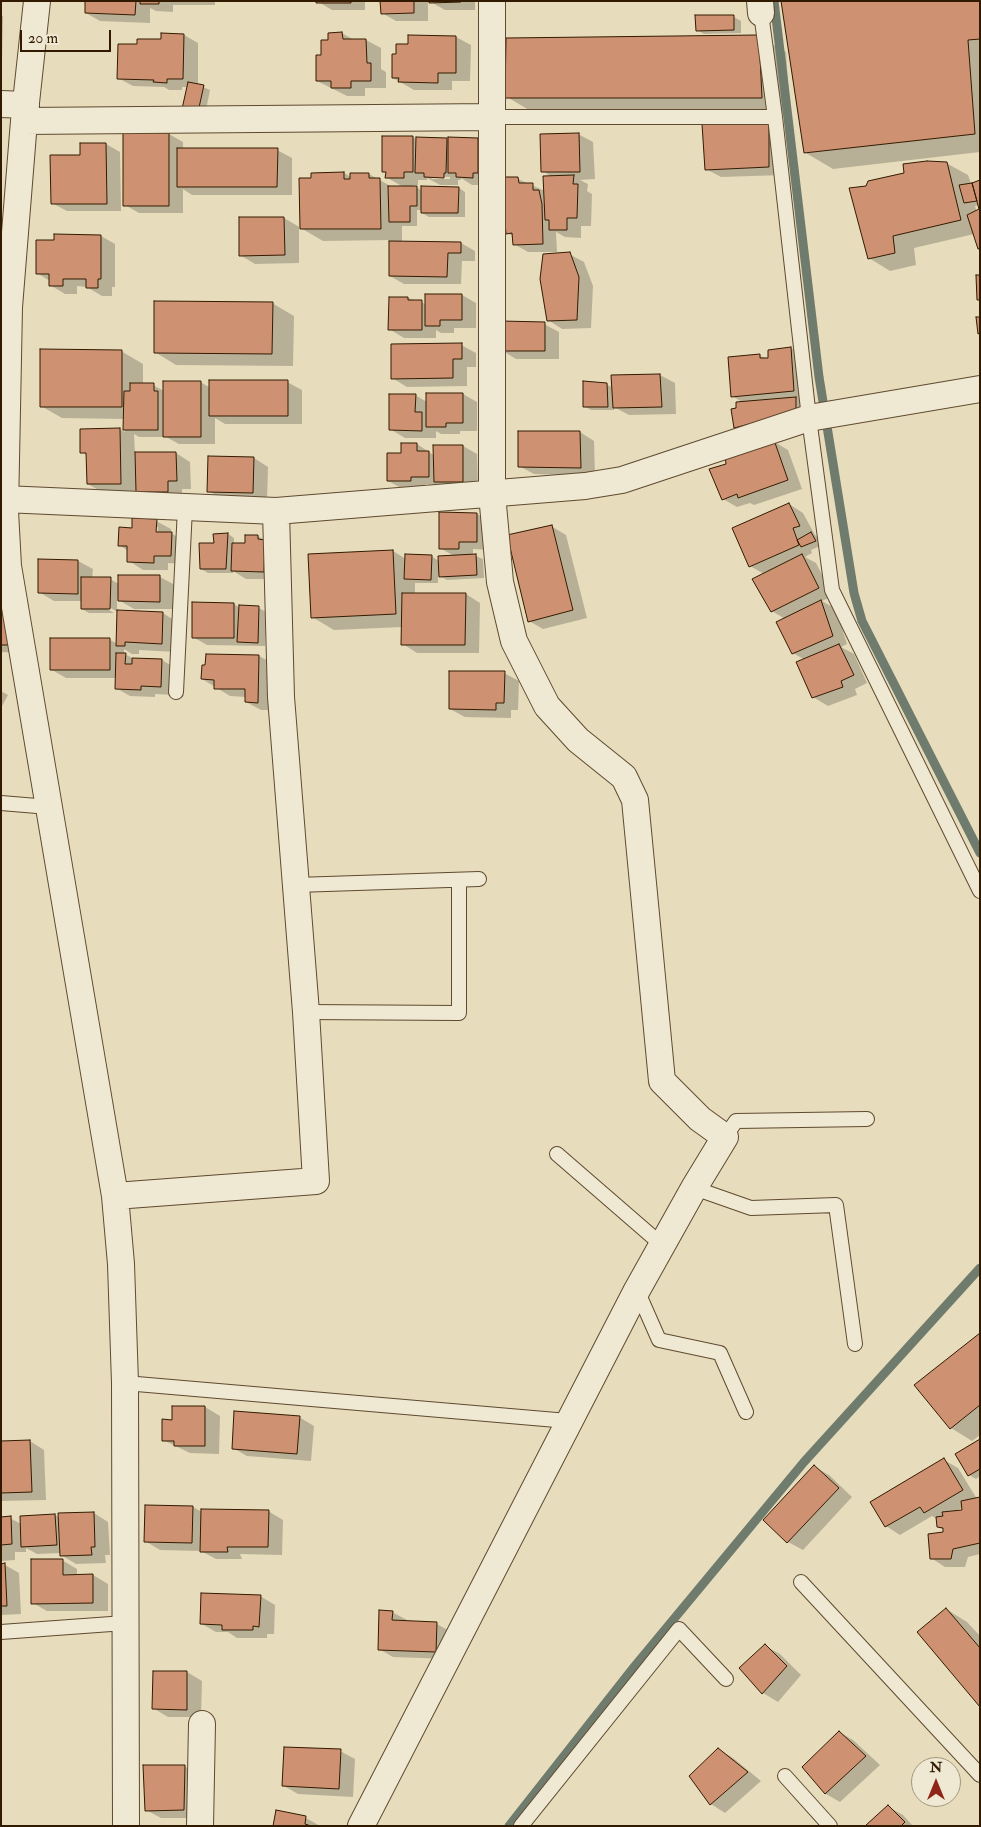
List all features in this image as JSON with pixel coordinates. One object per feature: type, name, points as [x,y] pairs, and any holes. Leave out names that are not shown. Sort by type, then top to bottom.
[{"type":"street","points":[[37,1],[17,110],[5,307],[3,508],[8,566],[115,1196],[121,1264],[125,1383],[126,1826]]},
{"type":"street","points":[[361,1826],[637,1290],[694,1188],[725,1138],[700,1119],[662,1081],[635,800],[624,777],[578,740],[547,706],[514,641],[500,582],[492,494],[492,1]]},
{"type":"street","points":[[17,110],[492,117]]},
{"type":"street","points":[[3,508],[185,508],[276,511],[585,486],[622,480],[809,418],[980,388]]},
{"type":"street","points":[[115,1196],[316,1181],[306,1012],[281,697],[276,511]]},
{"type":"street","points":[[200,1826],[202,1724]]},
{"type":"lane","points":[[760,7],[775,117],[809,418],[832,590],[980,891]]},
{"type":"lane","points":[[492,117],[775,117]]},
{"type":"lane","points":[[176,692],[185,508]]},
{"type":"lane","points":[[1,803],[49,807]]},
{"type":"lane","points":[[306,1012],[459,1012],[459,880]]},
{"type":"lane","points":[[296,885],[479,880]]},
{"type":"lane","points":[[725,1138],[736,1121],[867,1119]]},
{"type":"lane","points":[[557,1154],[662,1245]]},
{"type":"lane","points":[[694,1188],[751,1208],[836,1206],[855,1344]]},
{"type":"lane","points":[[637,1290],[659,1340],[720,1353],[746,1412]]},
{"type":"lane","points":[[125,1383],[568,1421]]},
{"type":"lane","points":[[801,1582],[980,1775]]},
{"type":"lane","points":[[1,1632],[125,1623]]},
{"type":"lane","points":[[521,1826],[679,1629],[726,1679]]},
{"type":"lane","points":[[785,1776],[830,1826]]},
{"type":"building","points":[[85,1],[136,1],[135,15],[85,13]]},
{"type":"building","points":[[140,1],[159,1],[159,4],[140,4]]},
{"type":"building","points":[[316,1],[351,1],[351,3],[316,3]]},
{"type":"building","points":[[380,1],[414,1],[414,13],[381,14]]},
{"type":"building","points":[[429,1],[461,1],[461,2],[429,3]]},
{"type":"building","points":[[781,1],[980,1],[980,39],[968,40],[975,134],[804,153]]},
{"type":"building","points":[[695,15],[734,15],[734,30],[696,31]]},
{"type":"building","points":[[342,32],[343,39],[366,39],[367,63],[371,63],[371,81],[351,81],[351,88],[331,88],[331,81],[316,81],[316,55],[321,55],[321,40],[328,40],[328,33]]},
{"type":"building","points":[[161,33],[184,34],[183,79],[167,79],[167,83],[153,82],[154,80],[117,79],[118,44],[137,44],[137,39],[161,39]]},
{"type":"building","points":[[408,35],[456,36],[456,73],[438,73],[438,83],[398,82],[399,78],[392,78],[392,54],[396,54],[396,44],[408,44]]},
{"type":"building","points":[[759,35],[762,98],[505,98],[506,38]]},
{"type":"building","points":[[188,82],[204,85],[198,112],[182,109]]},
{"type":"building","points":[[702,124],[769,124],[769,167],[705,170]]},
{"type":"building","points":[[123,132],[169,133],[169,206],[123,206]]},
{"type":"building","points":[[579,133],[580,172],[541,172],[540,134]]},
{"type":"building","points":[[382,136],[413,136],[413,172],[404,172],[404,178],[385,178],[386,172],[382,172]]},
{"type":"building","points":[[416,137],[447,138],[446,173],[444,173],[444,178],[424,177],[424,173],[415,173]]},
{"type":"building","points":[[448,137],[478,138],[478,173],[473,173],[473,178],[456,177],[456,173],[448,173]]},
{"type":"building","points":[[80,143],[106,143],[107,204],[51,204],[50,155],[80,155]]},
{"type":"building","points":[[177,148],[278,148],[277,187],[177,187]]},
{"type":"building","points":[[927,161],[947,162],[961,220],[893,236],[895,253],[868,259],[849,188],[866,186],[868,181],[904,173],[903,164]]},
{"type":"building","points":[[344,172],[344,179],[350,179],[350,173],[369,173],[369,178],[380,178],[381,229],[300,229],[299,178],[311,178],[311,173]]},
{"type":"building","points":[[574,175],[573,184],[578,184],[577,218],[567,218],[567,230],[549,230],[549,220],[545,220],[543,176]]},
{"type":"building","points":[[505,177],[518,177],[519,183],[533,183],[533,190],[539,190],[542,204],[543,244],[513,245],[512,233],[506,234],[503,203]]},
{"type":"building","points":[[980,180],[980,249],[978,249],[967,215],[979,209],[972,183]]},
{"type":"building","points":[[972,183],[977,201],[964,203],[959,185]]},
{"type":"building","points":[[388,186],[417,186],[417,206],[410,206],[410,222],[389,222]]},
{"type":"building","points":[[421,186],[459,187],[458,213],[421,213]]},
{"type":"building","points":[[239,217],[284,217],[285,255],[239,256]]},
{"type":"building","points":[[54,234],[101,235],[101,279],[98,279],[98,288],[86,288],[86,279],[63,279],[63,286],[49,286],[49,274],[36,274],[36,240],[54,240]]},
{"type":"building","points":[[389,241],[461,242],[461,253],[448,253],[447,277],[389,276]]},
{"type":"building","points":[[570,252],[579,277],[577,320],[547,321],[540,279],[543,254]]},
{"type":"building","points":[[976,275],[980,275],[980,300],[977,300]]},
{"type":"building","points":[[425,294],[462,294],[462,320],[440,320],[440,326],[425,326]]},
{"type":"building","points":[[389,297],[408,297],[408,300],[422,300],[422,330],[388,330]]},
{"type":"building","points":[[154,301],[273,302],[272,354],[154,353]]},
{"type":"building","points":[[976,317],[980,317],[980,333],[978,334]]},
{"type":"building","points":[[500,321],[545,322],[545,351],[500,351]]},
{"type":"building","points":[[462,343],[462,359],[453,359],[453,378],[391,379],[391,344]]},
{"type":"building","points":[[791,347],[794,391],[731,397],[728,357],[760,354],[760,358],[768,358],[768,350]]},
{"type":"building","points":[[40,349],[122,350],[122,407],[40,407]]},
{"type":"building","points":[[660,374],[662,407],[613,408],[611,375]]},
{"type":"building","points":[[209,380],[288,380],[288,416],[209,416]]},
{"type":"building","points":[[163,381],[201,381],[201,437],[163,437]]},
{"type":"building","points":[[583,381],[607,383],[608,407],[583,407]]},
{"type":"building","points":[[130,383],[154,383],[154,391],[158,391],[158,430],[123,430],[124,391],[130,391]]},
{"type":"building","points":[[426,393],[463,393],[463,423],[446,423],[446,427],[426,427]]},
{"type":"building","points":[[389,394],[416,394],[415,412],[422,412],[422,431],[389,430]]},
{"type":"building","points":[[796,397],[796,412],[734,428],[731,409],[736,408],[736,402]]},
{"type":"building","points":[[120,428],[121,484],[87,484],[86,453],[80,453],[80,429]]},
{"type":"building","points":[[518,431],[580,431],[581,468],[518,467]]},
{"type":"building","points":[[774,440],[788,480],[738,498],[737,494],[722,500],[709,469],[726,464],[725,456]]},
{"type":"building","points":[[401,443],[417,443],[417,451],[429,451],[429,477],[411,477],[411,481],[387,481],[387,453],[401,453]]},
{"type":"building","points":[[433,445],[463,445],[463,482],[434,482]]},
{"type":"building","points":[[135,452],[176,452],[177,481],[168,481],[168,492],[136,492]]},
{"type":"building","points":[[208,456],[254,457],[253,493],[207,492]]},
{"type":"building","points":[[789,503],[800,526],[793,528],[799,545],[749,567],[732,528]]},
{"type":"building","points":[[439,512],[477,513],[477,542],[459,542],[459,549],[439,549]]},
{"type":"building","points":[[132,518],[157,519],[156,532],[172,532],[171,556],[154,556],[154,563],[127,562],[127,546],[118,546],[119,527],[132,528]]},
{"type":"building","points":[[552,525],[573,610],[528,622],[507,535]]},
{"type":"building","points":[[811,532],[816,541],[801,547],[797,540]]},
{"type":"building","points":[[228,533],[226,569],[200,569],[199,543],[214,543],[213,534]]},
{"type":"building","points":[[245,535],[258,535],[258,539],[265,540],[264,572],[231,571],[232,543],[245,543]]},
{"type":"building","points":[[393,550],[396,614],[311,618],[308,554]]},
{"type":"building","points":[[405,554],[432,555],[431,580],[404,579]]},
{"type":"building","points":[[476,554],[477,575],[439,577],[438,556]]},
{"type":"building","points":[[802,554],[819,588],[771,612],[752,579]]},
{"type":"building","points":[[38,559],[78,560],[78,594],[38,593]]},
{"type":"building","points":[[118,575],[160,575],[160,602],[118,601]]},
{"type":"building","points":[[81,577],[111,577],[110,609],[81,609]]},
{"type":"building","points":[[402,593],[466,593],[465,645],[401,645]]},
{"type":"building","points":[[821,600],[833,636],[792,654],[776,622]]},
{"type":"building","points":[[192,602],[234,603],[234,638],[192,638]]},
{"type":"building","points":[[239,605],[259,606],[258,643],[237,642]]},
{"type":"building","points":[[117,610],[163,612],[162,644],[125,642],[125,646],[116,646]]},
{"type":"building","points":[[1,614],[8,614],[8,645],[1,645]]},
{"type":"building","points":[[50,638],[110,638],[110,670],[50,670]]},
{"type":"building","points":[[839,644],[854,675],[841,681],[843,687],[812,698],[796,662]]},
{"type":"building","points":[[116,653],[126,653],[125,664],[132,664],[132,658],[162,659],[161,687],[141,686],[141,690],[115,689]]},
{"type":"building","points":[[206,654],[259,655],[258,703],[245,702],[245,689],[214,689],[214,680],[201,679],[202,665],[205,665]]},
{"type":"building","points":[[449,671],[505,671],[504,703],[496,703],[496,710],[449,709]]},
{"type":"building","points":[[980,1333],[980,1405],[950,1429],[914,1385]]},
{"type":"building","points":[[172,1406],[205,1406],[205,1446],[174,1446],[174,1441],[162,1441],[162,1419],[172,1420]]},
{"type":"building","points":[[234,1411],[300,1416],[297,1454],[232,1449]]},
{"type":"building","points":[[980,1439],[980,1469],[968,1476],[955,1454]]},
{"type":"building","points":[[30,1440],[32,1492],[1,1493],[1,1441]]},
{"type":"building","points":[[944,1458],[963,1490],[924,1513],[920,1507],[885,1527],[870,1502]]},
{"type":"building","points":[[814,1465],[839,1488],[787,1543],[763,1520]]},
{"type":"building","points":[[980,1497],[980,1543],[953,1549],[951,1559],[930,1559],[928,1534],[943,1532],[943,1528],[937,1527],[936,1517],[943,1516],[942,1512],[962,1510],[961,1501]]},
{"type":"building","points":[[145,1505],[193,1506],[192,1543],[144,1542]]},
{"type":"building","points":[[201,1509],[269,1510],[268,1547],[227,1547],[228,1552],[200,1552]]},
{"type":"building","points":[[94,1512],[95,1547],[91,1547],[92,1555],[60,1556],[58,1513]]},
{"type":"building","points":[[55,1514],[57,1545],[21,1547],[20,1516]]},
{"type":"building","points":[[11,1516],[12,1544],[1,1545],[1,1517]]},
{"type":"building","points":[[31,1559],[63,1559],[63,1575],[93,1574],[93,1603],[31,1604]]},
{"type":"building","points":[[5,1563],[7,1606],[1,1606],[1,1564]]},
{"type":"building","points":[[201,1593],[261,1595],[259,1627],[253,1626],[253,1630],[222,1630],[222,1625],[200,1624]]},
{"type":"building","points":[[946,1608],[980,1648],[980,1707],[917,1632]]},
{"type":"building","points":[[379,1610],[393,1611],[392,1620],[437,1622],[436,1652],[378,1650]]},
{"type":"building","points":[[765,1644],[787,1666],[762,1694],[739,1668]]},
{"type":"building","points":[[153,1671],[187,1671],[187,1710],[152,1709]]},
{"type":"building","points":[[839,1731],[866,1756],[825,1794],[802,1767]]},
{"type":"building","points":[[284,1747],[341,1749],[339,1789],[282,1786]]},
{"type":"building","points":[[718,1748],[748,1772],[710,1805],[689,1776]]},
{"type":"building","points":[[143,1765],[185,1765],[184,1810],[145,1811]]},
{"type":"building","points":[[888,1805],[905,1822],[901,1826],[865,1826]]},
{"type":"building","points":[[276,1810],[306,1816],[305,1824],[311,1826],[273,1826]]},
{"type":"waterway","points":[[774,1],[819,377],[854,593],[862,621],[980,853]]},
{"type":"waterway","points":[[509,1826],[634,1667],[804,1462],[980,1268]]}]
